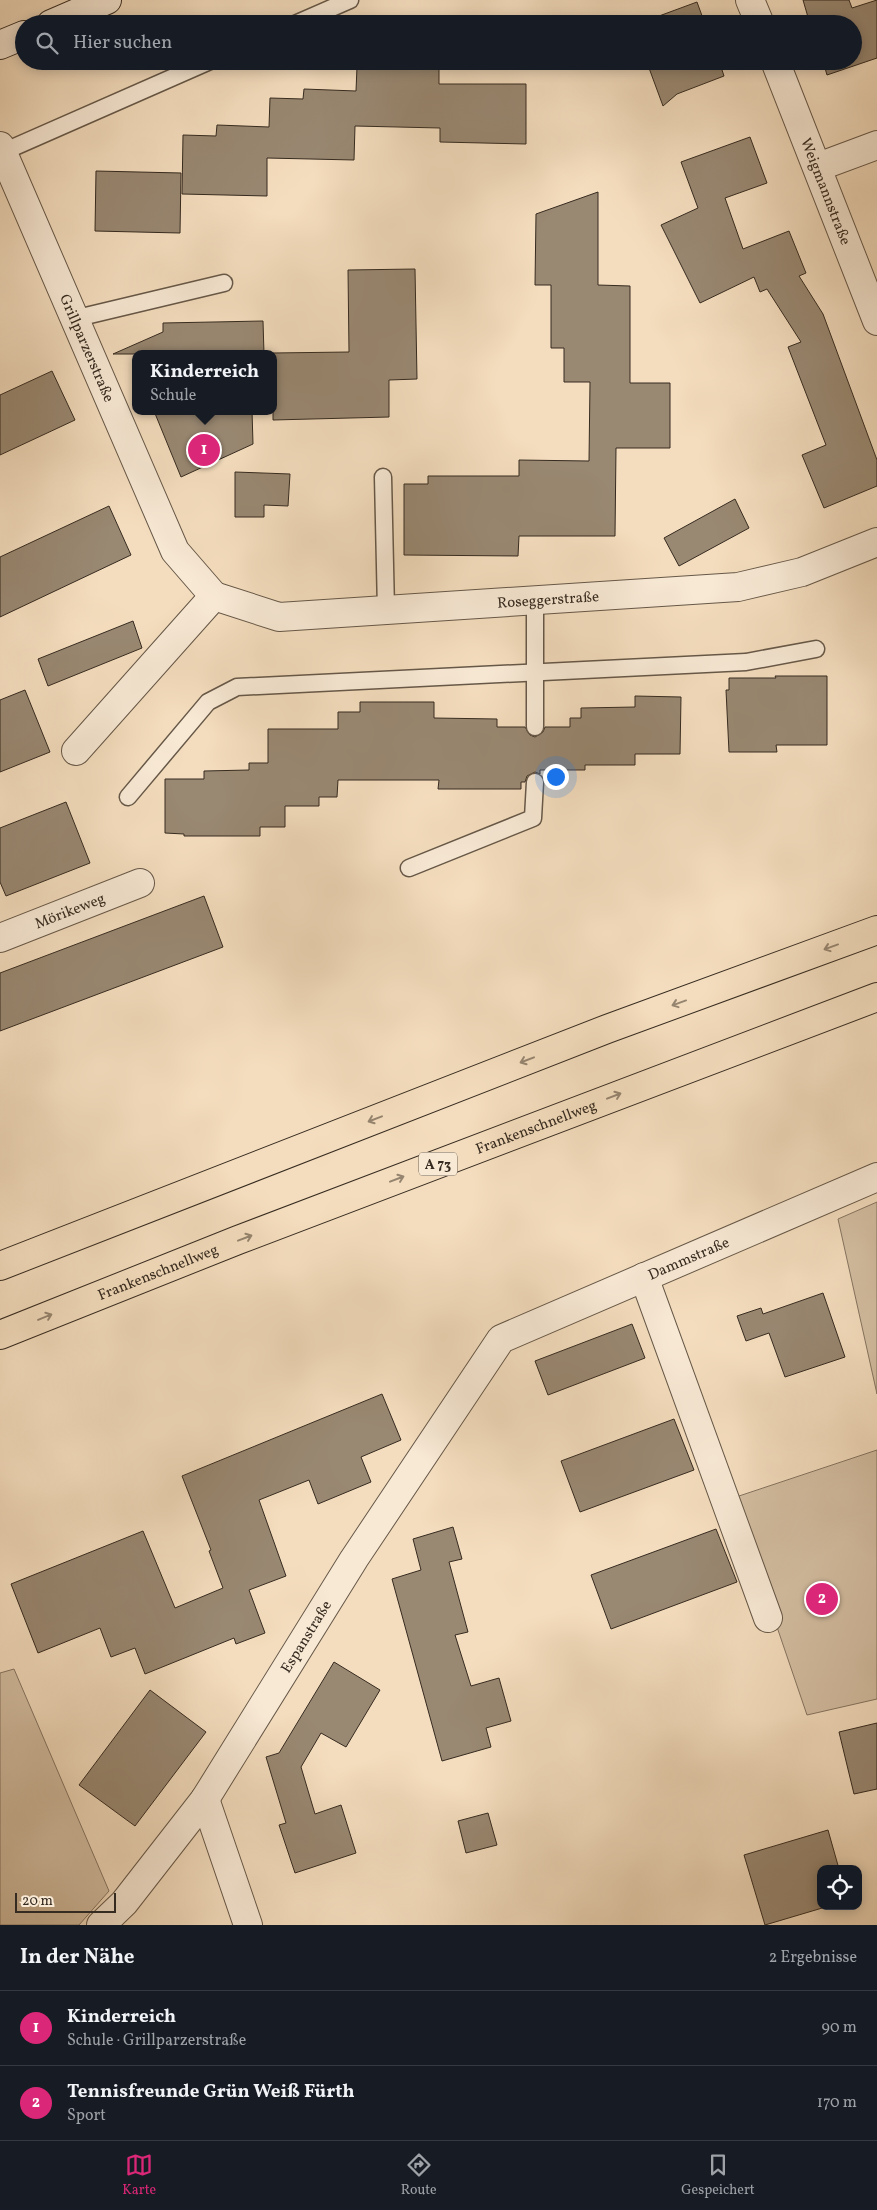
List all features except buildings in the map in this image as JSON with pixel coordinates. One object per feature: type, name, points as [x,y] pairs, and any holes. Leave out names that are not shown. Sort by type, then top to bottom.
[{"type":"highway","points":[[0,1266],[607,1029],[877,930]]},
{"type":"highway","name":"Frankenschnellweg","points":[[0,1335],[238,1240],[877,997]]},
{"type":"street","points":[[72,15],[107,0]]},
{"type":"street","points":[[750,0],[756,15]]},
{"type":"street","points":[[0,45],[15,39]]},
{"type":"street","name":"Weigmannstraße","points":[[779,70],[818,166],[877,321]]},
{"type":"street","points":[[818,166],[877,145]]},
{"type":"street","name":"Grillparzerstraße","points":[[1,149],[174,552],[214,596]]},
{"type":"street","name":"Roseggerstraße","points":[[214,596],[279,617],[738,587],[802,572],[877,542]]},
{"type":"street","points":[[76,750],[214,596]]},
{"type":"street","name":"Mörikeweg","points":[[0,938],[140,883]]},
{"type":"street","name":"Dammstraße","points":[[501,1339],[877,1177]]},
{"type":"street","points":[[644,1277],[768,1618]]},
{"type":"street","name":"Espanstraße","points":[[101,1925],[124,1903],[205,1799],[354,1559],[501,1339]]},
{"type":"street","points":[[205,1799],[248,1925]]},
{"type":"lane","points":[[316,15],[350,0]]},
{"type":"lane","points":[[1,149],[189,70]]},
{"type":"lane","points":[[73,319],[224,284]]},
{"type":"lane","points":[[383,477],[386,610]]},
{"type":"lane","points":[[535,601],[535,727]]},
{"type":"lane","points":[[128,797],[208,702],[238,687],[746,662],[816,649]]},
{"type":"lane","points":[[409,868],[533,818],[535,782]]},
{"type":"shaded area","points":[[877,1202],[877,1394],[838,1219]]},
{"type":"shaded area","points":[[877,1450],[877,1699],[807,1715],[733,1498]]},
{"type":"shaded area","points":[[14,1669],[109,1891],[79,1925],[0,1925],[0,1673]]},
{"type":"place","name":"Kinderreich","points":[[204,450]]},
{"type":"place","name":"Tennisfreunde Grün Weiß Fürth","points":[[822,1599]]}]
